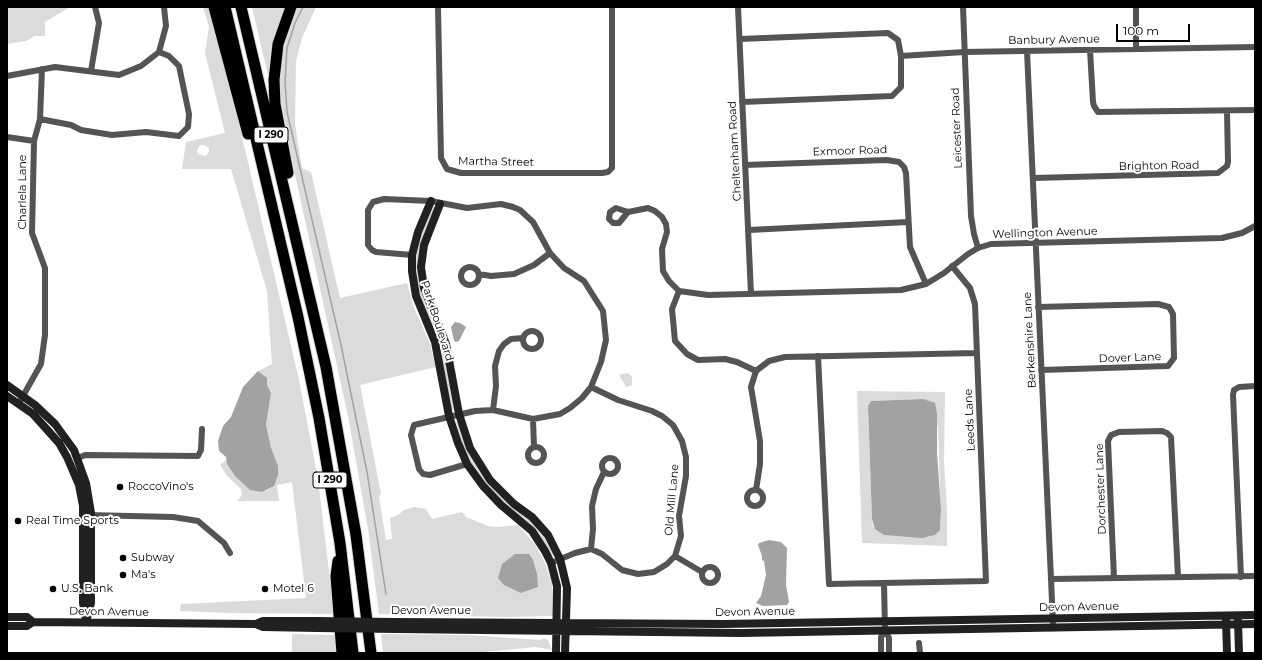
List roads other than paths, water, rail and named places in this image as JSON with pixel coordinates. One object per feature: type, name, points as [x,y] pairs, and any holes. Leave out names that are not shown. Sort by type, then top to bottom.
[{"type":"highway","points":[[214,7],[242,115],[263,176]]},
{"type":"highway","name":"I 290","points":[[225,7],[263,176],[298,317],[319,418],[340,543],[353,653]]},
{"type":"highway","name":"I 290","points":[[241,7],[326,367],[360,558],[371,653]]},
{"type":"highway","points":[[291,7],[278,44],[274,80],[275,104],[290,182],[301,262]]},
{"type":"highway","points":[[340,543],[336,576],[342,653]]},
{"type":"main road","name":"Park Boulevard","points":[[431,201],[418,232],[412,255],[412,271],[416,296],[439,354],[449,416],[467,464],[483,486],[496,500],[532,532],[551,563],[557,586],[556,653]]},
{"type":"main road","name":"Park Boulevard","points":[[440,204],[424,245],[421,267],[422,279],[427,299],[446,344],[459,414],[470,448],[483,471],[503,493],[548,535],[560,559],[566,581],[567,622],[565,653]]},
{"type":"main road","points":[[7,386],[40,421],[58,443],[67,457],[80,488],[87,515]]},
{"type":"main road","points":[[7,396],[21,400],[41,410],[55,424],[78,458],[89,491],[83,603],[86,622]]},
{"type":"main road","points":[[1226,615],[1227,653]]},
{"type":"main road","points":[[1238,615],[1239,653]]},
{"type":"main road","name":"Devon Avenue","points":[[7,626],[27,626],[33,622],[256,624],[263,621],[317,625],[557,622],[724,624],[1255,615]]},
{"type":"main road","name":"Devon Avenue","points":[[7,617],[27,617],[33,622]]},
{"type":"main road","name":"Devon Avenue","points":[[395,625],[557,632],[741,633],[1255,624]]},
{"type":"street","points":[[91,71],[99,23],[95,7]]},
{"type":"street","points":[[7,76],[55,68],[119,75],[141,66],[159,52],[166,26],[164,7]]},
{"type":"street","name":"Martha Street","points":[[438,7],[441,158],[447,169],[461,173],[602,173],[608,172],[612,168],[612,7]]},
{"type":"street","name":"Cheltenham Road","points":[[738,7],[751,294]]},
{"type":"street","name":"Leicester Road","points":[[963,7],[971,216],[978,248]]},
{"type":"street","points":[[1136,7],[1136,48]]},
{"type":"street","points":[[740,39],[888,33],[898,40],[901,56],[901,87],[892,96],[742,102]]},
{"type":"street","name":"Banbury Avenue","points":[[901,56],[964,52],[1255,47]]},
{"type":"street","points":[[1090,50],[1093,102],[1098,112],[1255,110]]},
{"type":"street","name":"Berkenshire Lane","points":[[1027,51],[1054,627]]},
{"type":"street","points":[[40,119],[71,125],[81,130],[112,135],[146,132],[179,136],[188,127],[189,114],[179,66],[169,56],[159,52]]},
{"type":"street","name":"Charlela Lane","points":[[21,400],[41,364],[45,335],[45,268],[32,233],[34,141],[40,119],[42,69]]},
{"type":"street","name":"Brighton Road","points":[[1034,178],[1218,173],[1227,166],[1228,162],[1227,110]]},
{"type":"street","points":[[7,137],[34,141]]},
{"type":"street","name":"Exmoor Road","points":[[745,166],[895,160],[904,167],[906,173],[910,247],[926,284]]},
{"type":"street","points":[[412,255],[376,252],[372,250],[368,245],[369,205],[377,200],[384,199],[431,201],[440,204],[467,208],[501,204],[520,210],[533,222],[550,254],[564,268],[584,281],[603,311],[606,340],[601,362],[591,387],[582,398],[565,411],[547,417],[533,419],[493,410],[475,411],[417,424],[412,429],[411,435],[419,469],[423,474],[430,475],[467,464]]},
{"type":"street","points":[[628,212],[648,208],[655,211],[662,217],[666,224],[667,232],[662,249],[663,271],[669,281],[679,291],[672,309],[672,322],[675,341],[680,348],[698,360],[731,360],[756,372]]},
{"type":"street","points":[[749,230],[908,222]]},
{"type":"street","name":"Wellington Avenue","points":[[679,291],[697,294],[751,294],[894,291],[909,289],[926,284],[978,248],[999,243],[1215,239],[1233,236],[1255,226]]},
{"type":"street","points":[[479,274],[491,276],[514,274],[534,265],[550,254]]},
{"type":"street","name":"Leeds Lane","points":[[884,583],[986,581],[974,296],[966,282],[952,266]]},
{"type":"street","name":"Dover Lane","points":[[1038,307],[1158,304],[1169,307],[1173,314],[1174,358],[1168,366],[1041,370]]},
{"type":"street","points":[[493,410],[496,386],[495,366],[499,351],[504,344],[511,339],[523,338]]},
{"type":"street","points":[[756,490],[760,464],[760,441],[751,387],[756,372],[770,361],[785,357],[977,353]]},
{"type":"street","points":[[818,356],[829,584],[884,583],[885,621],[889,653]]},
{"type":"street","points":[[1241,577],[1233,393],[1239,387],[1255,386]]},
{"type":"street","name":"Old Mill Lane","points":[[591,387],[618,400],[662,416],[672,425],[682,441],[686,457],[686,476],[679,516],[681,536],[675,556]]},
{"type":"street","points":[[533,419],[534,447]]},
{"type":"street","points":[[78,458],[85,455],[198,456],[201,450],[202,429]]},
{"type":"street","name":"Dorchester Lane","points":[[1114,578],[1108,441],[1111,435],[1119,432],[1162,431],[1171,437],[1178,578]]},
{"type":"street","points":[[591,549],[593,529],[592,506],[596,489],[604,472]]},
{"type":"street","points":[[87,515],[173,517],[198,521],[224,543],[230,553]]},
{"type":"street","points":[[551,563],[591,549],[602,554],[622,570],[638,574],[654,572],[667,564],[675,556],[702,572]]},
{"type":"street","points":[[1051,580],[1255,576]]},
{"type":"street","points":[[881,653],[881,637],[886,630]]},
{"type":"street","points":[[919,643],[920,653]]},
{"type":"waterway","points":[[303,7],[295,23],[287,48],[285,82],[287,112],[341,345],[367,472],[386,594]]},
{"type":"place","name":"RoccoVino's","points":[[120,487]]},
{"type":"place","name":"Real Time Sports","points":[[18,521]]},
{"type":"place","name":"Subway","points":[[123,558]]},
{"type":"place","name":"Ma's","points":[[123,575]]},
{"type":"place","name":"U.S. Bank","points":[[53,589]]},
{"type":"place","name":"Motel 6","points":[[265,589]]}]
